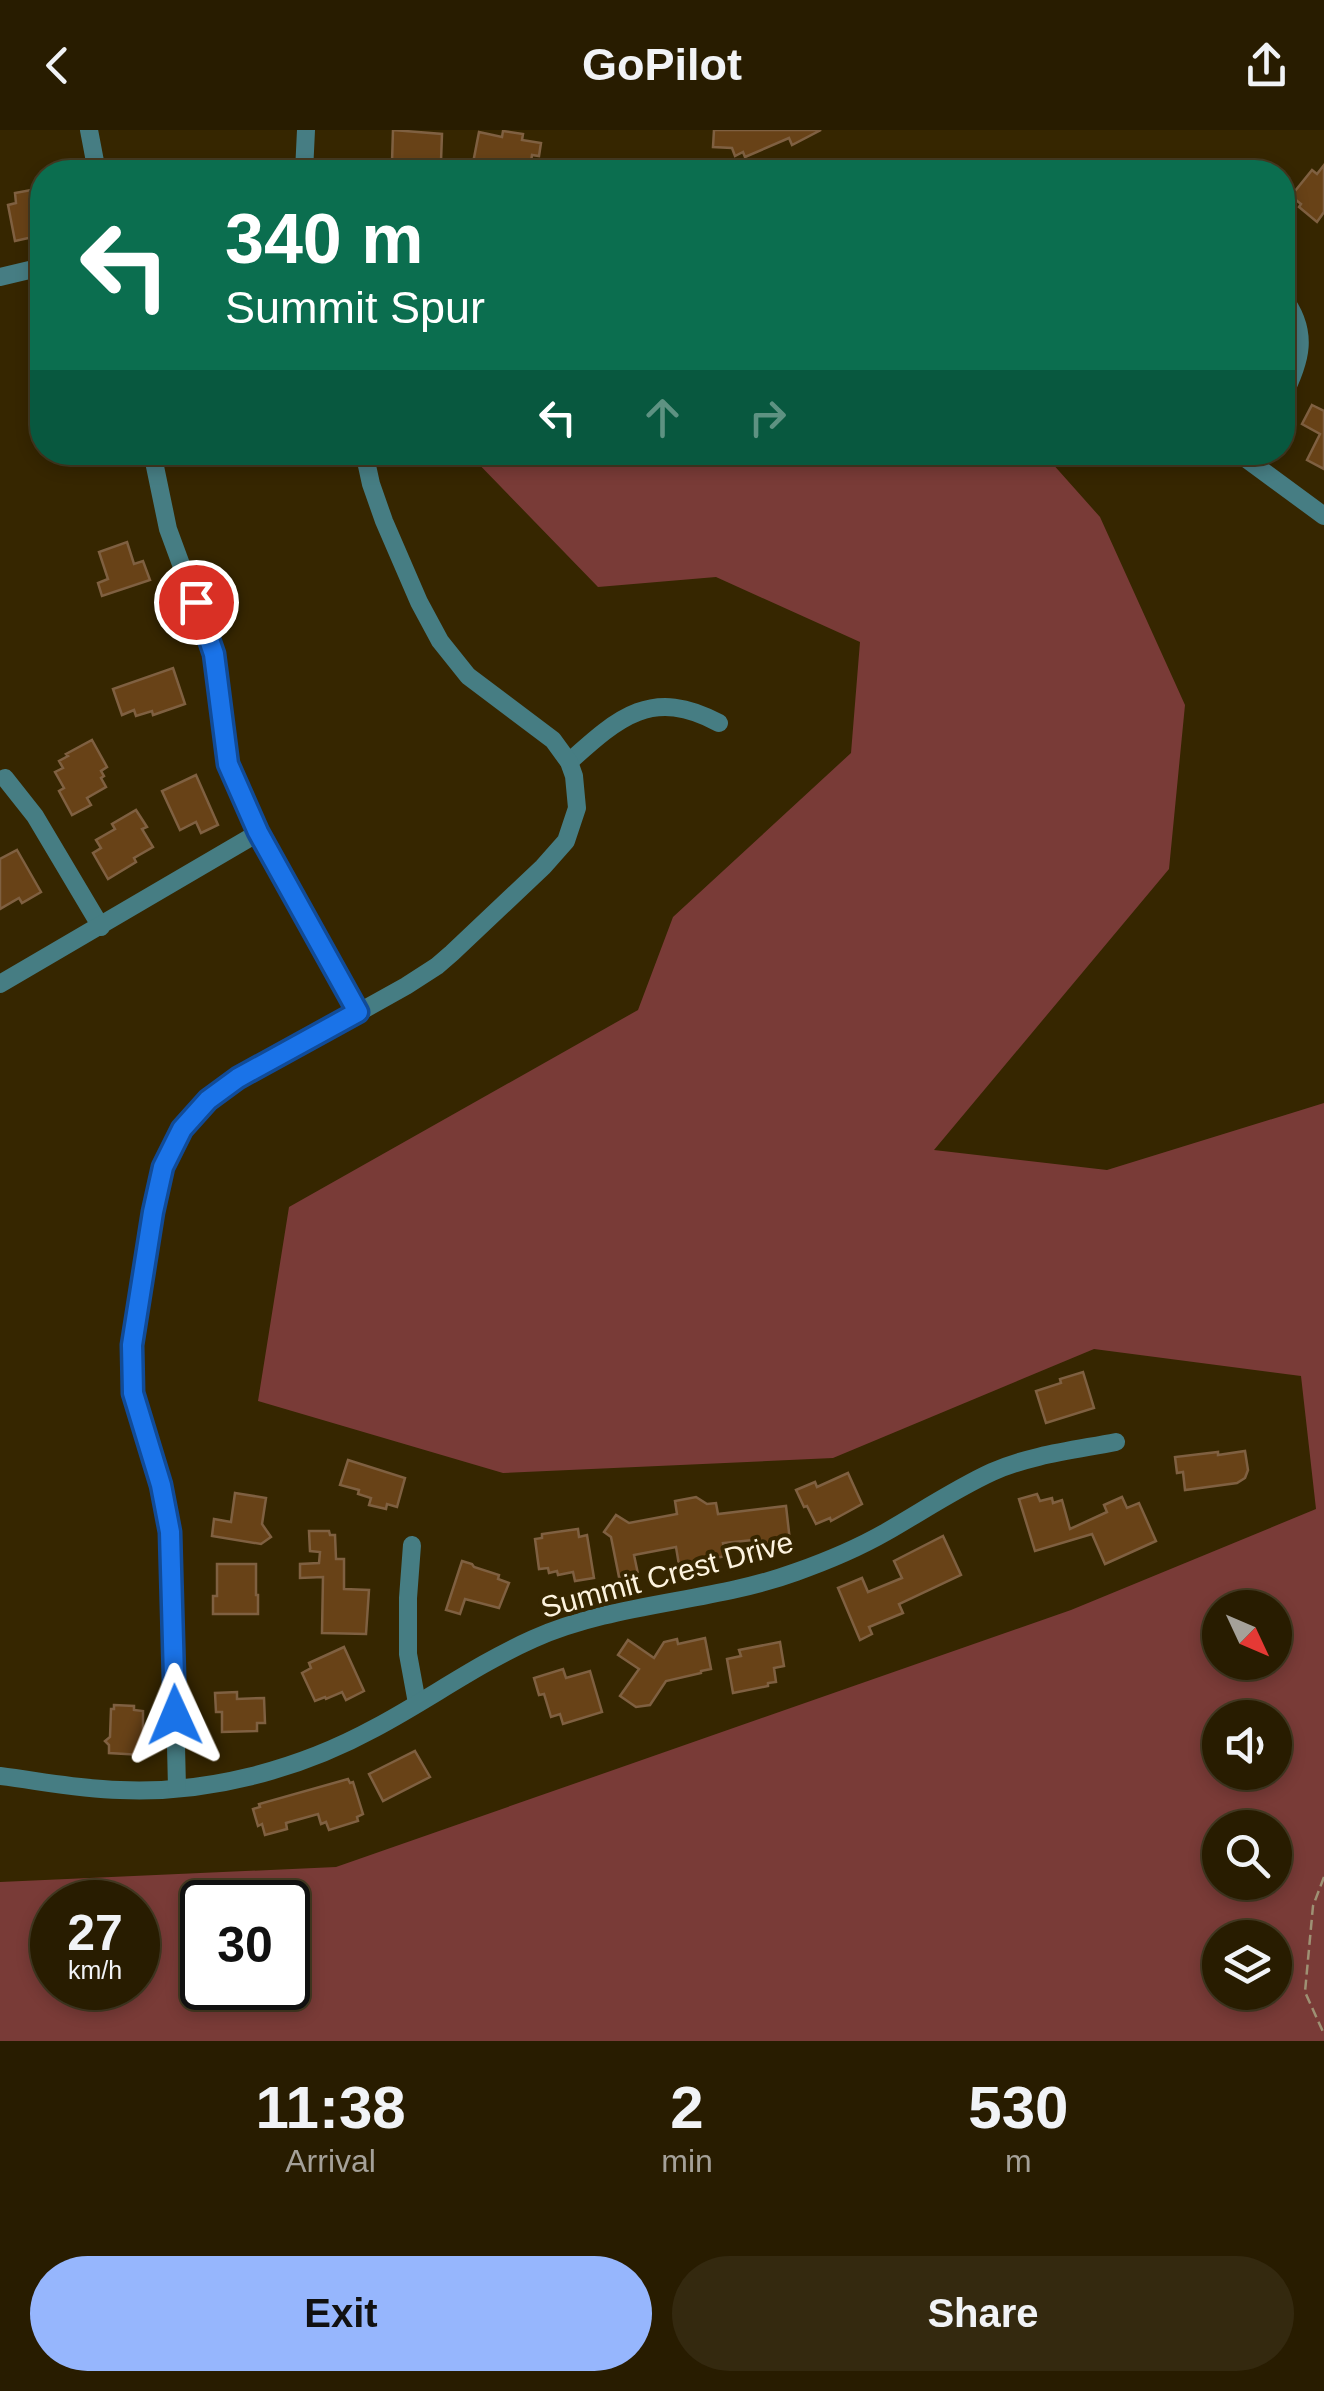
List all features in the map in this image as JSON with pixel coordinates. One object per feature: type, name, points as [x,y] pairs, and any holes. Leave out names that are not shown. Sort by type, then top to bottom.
[{"type":"street","points":[[89,130],[95,160]]},
{"type":"street","points":[[305,160],[306,130]]},
{"type":"street","points":[[0,276],[30,270]]},
{"type":"street","points":[[1295,314],[1301,340],[1295,367]]},
{"type":"street","points":[[155,465],[168,529],[214,654],[228,764],[258,832],[358,1012]]},
{"type":"street","points":[[177,1788],[170,1532],[161,1485],[133,1393],[132,1345],[163,1167],[182,1129],[208,1100],[238,1078],[437,966],[566,841],[577,808],[574,776],[554,740],[468,676],[440,642],[384,521],[367,465]]},
{"type":"street","points":[[1257,465],[1324,516]]},
{"type":"street","points":[[569,762],[597,736],[644,708],[680,707],[719,723]]},
{"type":"street","points":[[5,778],[36,816],[100,927]]},
{"type":"street","points":[[0,984],[258,832]]},
{"type":"street","name":"Summit Crest Drive","points":[[0,1776],[104,1789],[160,1790],[244,1778],[288,1766],[347,1742],[500,1654],[537,1637],[607,1616],[794,1573],[857,1547],[994,1472],[1026,1460],[1116,1442]]},
{"type":"street","points":[[412,1544],[408,1654],[417,1703]]},
{"type":"path","points":[[1324,1877],[1313,1906],[1304,1992],[1324,2034]]},
{"type":"shaded area","points":[[480,465],[1054,465],[1100,517],[1185,705],[1169,869],[934,1150],[1107,1170],[1324,1103],[1324,2041],[0,2041],[0,1882],[30,1881],[30,2010],[160,2010],[160,1880],[45,1880],[336,1867],[1071,1610],[1316,1509],[1301,1376],[1094,1349],[833,1458],[503,1473],[258,1401],[289,1207],[638,1010],[673,917],[851,753],[860,642],[716,577],[598,587]]},
{"type":"building","points":[[393,130],[442,134],[441,160],[392,160]]},
{"type":"building","points":[[714,130],[821,130],[792,145],[789,138],[745,157],[743,152],[735,156],[732,148],[713,147]]},
{"type":"building","points":[[503,131],[523,134],[522,140],[541,143],[539,156],[532,155],[531,160],[474,160],[479,132],[502,137]]},
{"type":"building","points":[[1324,165],[1324,212],[1317,222],[1299,207],[1295,191],[1312,170],[1317,174]]},
{"type":"building","points":[[30,190],[30,238],[15,241],[8,205],[16,203],[15,193]]},
{"type":"building","points":[[1312,405],[1324,411],[1324,469],[1307,460],[1320,434],[1302,424]]},
{"type":"building","points":[[127,542],[134,564],[143,561],[150,580],[102,596],[98,583],[108,579],[99,552]]},
{"type":"building","points":[[173,668],[185,704],[153,715],[152,711],[136,716],[134,710],[122,715],[113,689]]},
{"type":"building","points":[[92,740],[107,767],[101,771],[106,787],[87,798],[91,805],[72,815],[59,791],[64,788],[55,772],[63,768],[59,761],[66,754]]},
{"type":"building","points":[[196,775],[218,825],[201,833],[196,822],[180,830],[162,791]]},
{"type":"building","points":[[136,810],[153,847],[108,879],[93,853],[101,848],[96,840],[115,829],[112,824]]},
{"type":"building","points":[[17,850],[41,892],[0,909],[0,859]]},
{"type":"building","points":[[1083,1372],[1094,1408],[1046,1423],[1036,1391]]},
{"type":"building","points":[[1245,1451],[1245,1478],[1237,1483],[1185,1490],[1183,1472],[1177,1473],[1175,1457]]},
{"type":"building","points":[[348,1460],[405,1478],[397,1507],[369,1505],[371,1498],[340,1485]]},
{"type":"building","points":[[848,1473],[862,1504],[831,1521],[830,1518],[816,1524],[796,1490],[815,1482],[817,1487]]},
{"type":"building","points":[[235,1493],[266,1498],[262,1524],[271,1537],[261,1544],[212,1536],[214,1519],[231,1522]]},
{"type":"building","points":[[1037,1494],[1040,1501],[1062,1500],[1070,1529],[1107,1512],[1104,1505],[1122,1497],[1127,1508],[1139,1503],[1156,1541],[1105,1564],[1092,1534],[1035,1551],[1019,1499]]},
{"type":"building","points":[[696,1497],[707,1504],[716,1503],[718,1514],[786,1506],[790,1541],[723,1543],[726,1556],[679,1565],[676,1547],[634,1555],[638,1574],[619,1577],[611,1537],[604,1532],[616,1515],[629,1523],[677,1514],[675,1501]]},
{"type":"building","points":[[578,1529],[579,1537],[587,1535],[594,1578],[575,1581],[573,1572],[558,1575],[557,1571],[549,1573],[548,1568],[539,1569],[535,1539],[542,1538],[542,1534]]},
{"type":"building","points":[[309,1531],[329,1531],[335,1535],[336,1559],[344,1559],[344,1589],[369,1590],[366,1634],[322,1633],[323,1577],[300,1578],[300,1564],[319,1563],[320,1552],[310,1551]]},
{"type":"building","points":[[943,1536],[961,1575],[899,1604],[903,1613],[869,1627],[872,1634],[860,1640],[838,1588],[862,1578],[868,1592],[902,1578],[894,1561]]},
{"type":"building","points":[[462,1561],[499,1575],[498,1579],[509,1583],[499,1608],[465,1599],[460,1614],[446,1610]]},
{"type":"building","points":[[217,1564],[256,1564],[258,1614],[213,1614]]},
{"type":"building","points":[[705,1638],[711,1669],[666,1681],[650,1705],[636,1707],[620,1696],[639,1669],[618,1655],[628,1640],[654,1658],[664,1642],[677,1639],[678,1644]]},
{"type":"building","points":[[780,1642],[784,1666],[774,1668],[776,1682],[733,1693],[727,1659],[741,1656],[739,1650]]},
{"type":"building","points":[[344,1647],[364,1691],[346,1700],[342,1692],[315,1701],[302,1673],[311,1668],[309,1663]]},
{"type":"building","points":[[563,1669],[566,1678],[590,1671],[602,1712],[563,1724],[560,1714],[551,1717],[534,1678]]},
{"type":"building","points":[[237,1692],[237,1699],[264,1698],[265,1723],[257,1723],[257,1731],[222,1732],[222,1712],[216,1712],[215,1693]]},
{"type":"building","points":[[114,1705],[134,1706],[134,1710],[143,1711],[142,1755],[109,1753],[105,1741],[110,1737]]},
{"type":"building","points":[[415,1751],[430,1777],[383,1801],[369,1774]]},
{"type":"building","points":[[348,1779],[353,1782],[363,1814],[357,1817],[358,1821],[329,1830],[326,1822],[321,1824],[318,1814],[286,1823],[287,1829],[265,1835],[262,1824],[258,1826],[253,1809],[259,1804]]},
{"type":"route","points":[[175,1715],[167,1508],[133,1393],[132,1345],[163,1167],[182,1129],[208,1100],[238,1078],[358,1012],[258,832],[228,764],[214,654],[196,602]]}]
